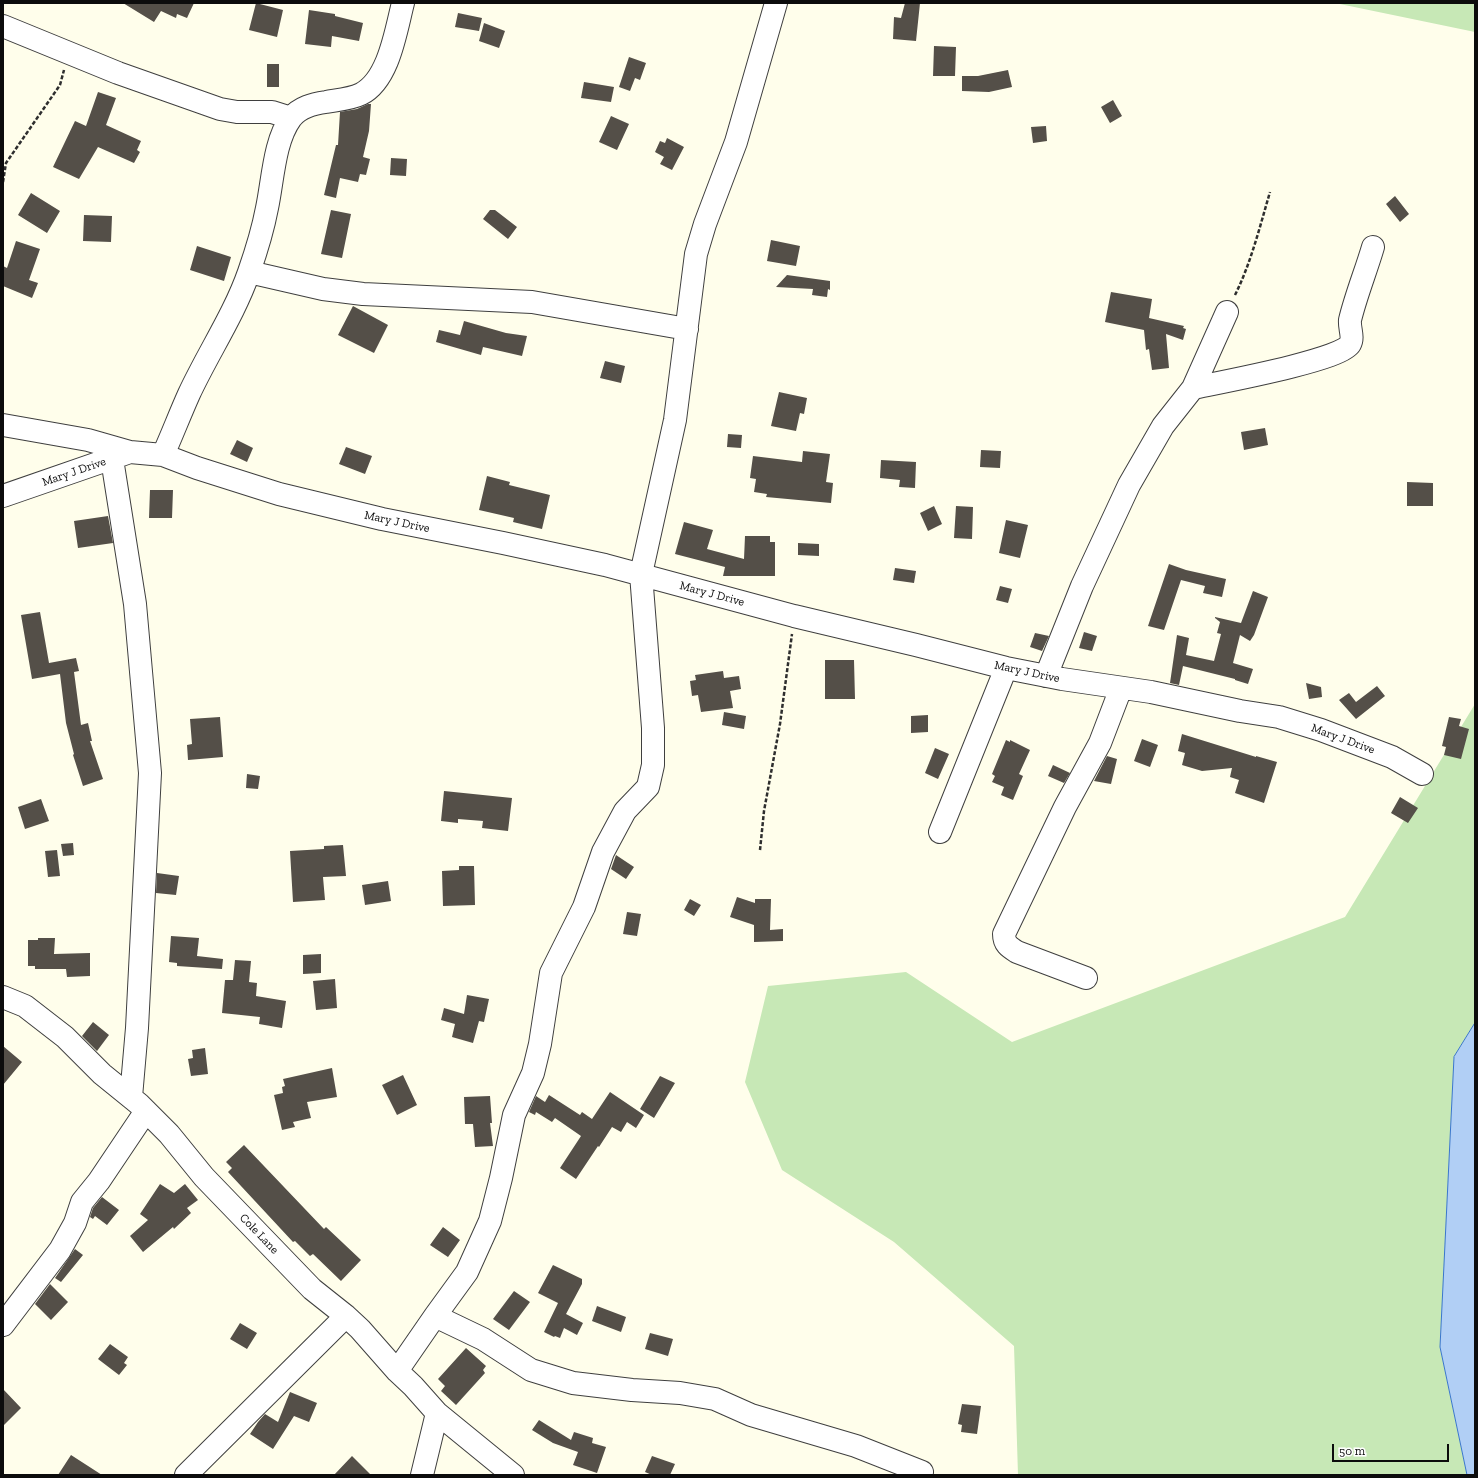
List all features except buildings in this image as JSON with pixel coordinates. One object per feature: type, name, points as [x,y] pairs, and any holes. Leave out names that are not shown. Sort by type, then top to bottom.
[{"type":"street","points":[[163,455],[189,394],[214,347],[249,272],[267,210],[277,153],[291,118],[303,108],[360,95],[368,90],[384,67],[395,36],[403,3]]},
{"type":"street","points":[[397,1371],[467,1272],[490,1221],[501,1178],[514,1115],[533,1073],[541,1038],[551,973],[584,908],[603,852],[625,811],[648,787],[654,765],[653,728],[641,574],[675,420],[696,254],[705,224],[736,142],[776,3]]},
{"type":"street","points":[[3,26],[118,73],[220,109],[238,112],[272,112],[291,118]]},
{"type":"street","points":[[1193,388],[1304,364],[1328,357],[1348,347],[1352,340],[1350,319],[1373,247]]},
{"type":"street","points":[[249,272],[323,290],[363,294],[532,302],[687,329]]},
{"type":"street","points":[[1046,676],[1082,586],[1129,485],[1164,426],[1193,388],[1227,312]]},
{"type":"street","points":[[3,425],[88,440],[121,456],[150,773],[137,1028],[138,1104],[99,1181],[82,1202],[75,1223],[60,1250],[3,1326]]},
{"type":"street","name":"Mary J Drive","points":[[3,496],[121,456],[163,455],[197,468],[294,498],[382,519],[511,544],[641,574],[794,616],[1006,668],[1046,676],[1151,692],[1240,711],[1279,717],[1321,730],[1392,757],[1422,774]]},
{"type":"street","points":[[940,832],[1006,668]]},
{"type":"street","points":[[1086,978],[1016,952],[1007,945],[1004,934],[1065,806],[1100,743],[1121,688]]},
{"type":"street","name":"Cole Lane","points":[[3,997],[25,1006],[37,1015],[65,1038],[102,1074],[138,1104],[169,1134],[204,1177],[282,1258],[312,1289],[360,1329],[437,1413],[513,1475]]},
{"type":"street","points":[[186,1475],[346,1316]]},
{"type":"street","points":[[435,1316],[482,1339],[532,1370],[573,1383],[632,1390],[680,1392],[715,1399],[751,1415],[856,1446],[922,1472]]},
{"type":"street","points":[[422,1475],[437,1413]]},
{"type":"path","points":[[3,182],[6,163],[60,85],[69,52]]},
{"type":"path","points":[[1227,312],[1242,280],[1270,192]]},
{"type":"path","points":[[760,850],[764,811],[780,724],[794,616]]},
{"type":"green space","points":[[1335,3],[1475,3],[1475,32]]},
{"type":"green space","points":[[1475,704],[1475,1023],[1454,1057],[1440,1347],[1467,1475],[1018,1475],[1014,1346],[894,1242],[782,1170],[745,1082],[768,986],[906,972],[1012,1042],[1345,917]]},
{"type":"water","points":[[1475,1023],[1475,1475],[1467,1475],[1440,1347],[1454,1057]]}]
